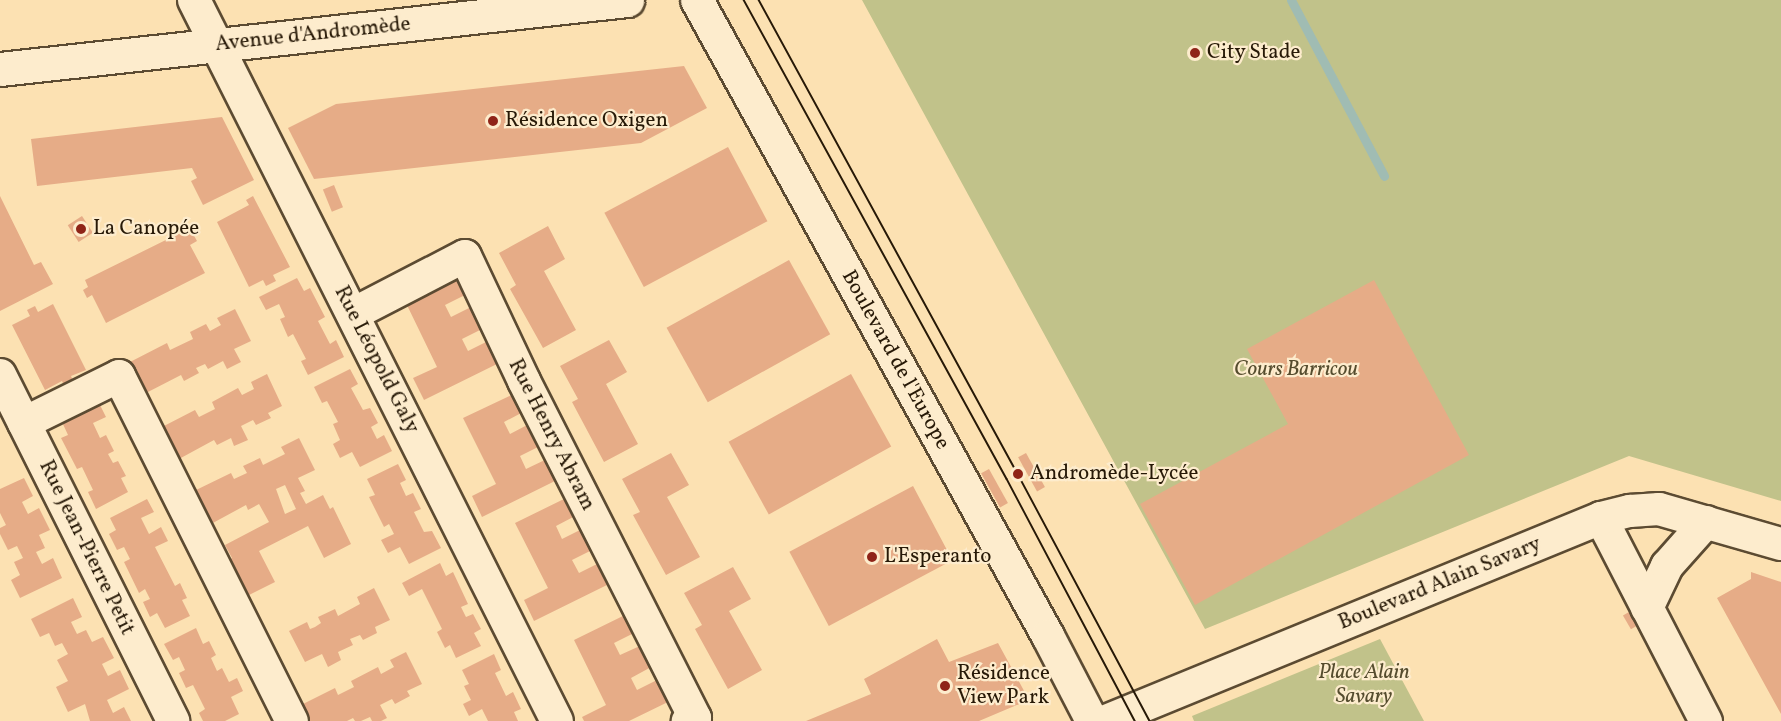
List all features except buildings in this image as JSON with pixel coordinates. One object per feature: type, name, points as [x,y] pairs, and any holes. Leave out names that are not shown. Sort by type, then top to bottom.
[{"type":"street","name":"Rue Léopold Galy","points":[[194,0],[557,721]]},
{"type":"street","name":"Avenue d'Andromède","points":[[0,69],[627,0]]},
{"type":"street","name":"Boulevard de l'Europe","points":[[697,0],[1048,636],[1092,721]]},
{"type":"street","name":"Rue Henry Abram","points":[[353,314],[465,256],[529,391],[695,718],[688,721]]},
{"type":"street","name":"Rue Jean-Pierre Petit","points":[[0,375],[172,721]]},
{"type":"street","points":[[24,423],[119,376],[292,721]]},
{"type":"street","name":"Boulevard Alain Savary","points":[[1106,721],[1601,518],[1630,511],[1659,509],[1781,544]]},
{"type":"street","points":[[1601,518],[1706,721]]},
{"type":"street","points":[[1647,608],[1667,566],[1706,522]]},
{"type":"green space","name":"Cours Barricou","points":[[862,0],[1781,0],[1781,501],[1629,456],[1205,629]]},
{"type":"green space","name":"Place Alain Savary","points":[[1380,639],[1424,721],[1194,721],[1192,716]]},
{"type":"waterway","points":[[1291,0],[1384,176]]},
{"type":"tram line","points":[[744,0],[1007,479],[1135,721]]},
{"type":"tram line","points":[[759,0],[1150,721]]},
{"type":"place","name":"City Stade","points":[[1195,53]]},
{"type":"place","name":"Résidence Oxigen","points":[[493,121]]},
{"type":"place","name":"La Canopée","points":[[81,229]]},
{"type":"place","name":"Andromède-Lycée","points":[[1018,474]]},
{"type":"place","name":"L'Esperanto","points":[[872,557]]},
{"type":"place","name":"Résidence View Park","points":[[945,686]]}]
